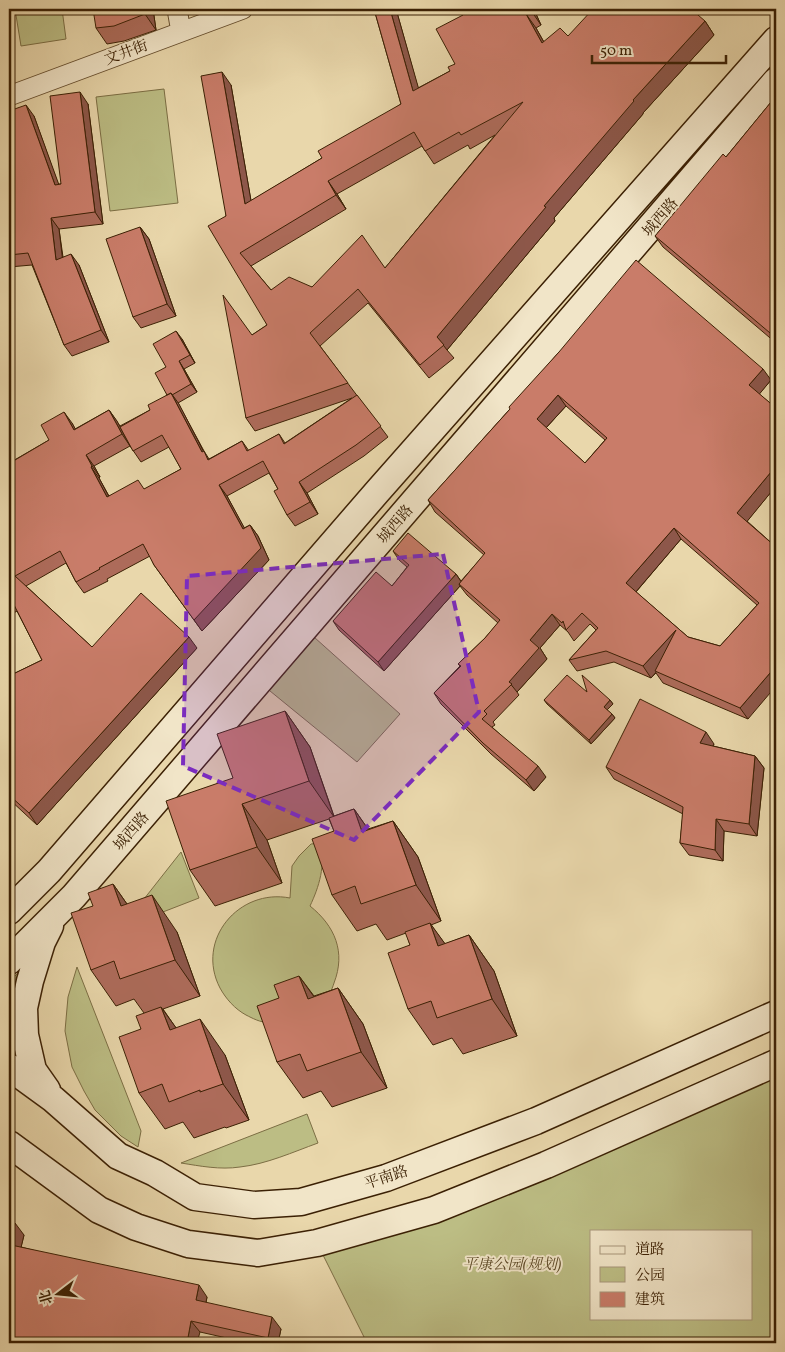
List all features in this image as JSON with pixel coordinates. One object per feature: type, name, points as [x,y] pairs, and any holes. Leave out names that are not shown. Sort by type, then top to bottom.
[{"type":"main road","points":[[9,911],[55,864],[384,485],[776,40]]},
{"type":"main road","name":"城西路","points":[[9,961],[55,916],[87,881],[774,80]]},
{"type":"main road","points":[[53,1099],[33,1070],[24,1035],[24,1008],[42,942],[55,916]]},
{"type":"main road","name":"平南路","points":[[9,1067],[53,1099],[118,1156],[154,1173],[195,1197],[254,1205],[301,1202],[386,1178],[536,1121],[776,1014]]},
{"type":"main road","points":[[9,1144],[100,1210],[136,1227],[188,1244],[258,1253],[317,1243],[434,1210],[546,1165],[776,1063]]},
{"type":"main road","points":[[9,1154],[51,1175]]},
{"type":"street","points":[[177,9],[181,32]]},
{"type":"street","name":"文井街","points":[[9,96],[243,9]]},
{"type":"highlighted area","points":[[443,554],[479,712],[354,840],[183,766],[187,576]]},
{"type":"green space","points":[[15,9],[62,9],[66,39],[21,46]]},
{"type":"green space","points":[[164,89],[178,203],[110,211],[96,97]]},
{"type":"green space","points":[[305,629],[400,714],[357,762],[259,682]]},
{"type":"green space","points":[[320,843],[322,851],[321,876],[310,906],[326,922],[336,940],[339,961],[333,986],[328,996],[321,1001],[271,1021],[257,1020],[242,1013],[235,1007],[220,988],[214,970],[213,952],[218,936],[226,921],[239,909],[254,901],[271,897],[290,898],[292,866],[311,844]]},
{"type":"green space","points":[[181,852],[199,898],[150,917],[144,899]]},
{"type":"green space","points":[[77,967],[141,1131],[138,1147],[121,1136],[95,1110],[72,1067],[65,1031],[68,997]]},
{"type":"green space","points":[[23,968],[23,1067],[9,1053],[9,982]]},
{"type":"green space","name":"平康公园(规划)","points":[[776,1063],[776,1343],[367,1343],[317,1243]]},
{"type":"green space","points":[[307,1114],[318,1143],[270,1160],[240,1167],[218,1168],[181,1163]]},
{"type":"building","points":[[93,9],[144,9],[145,14],[114,26],[96,28]]},
{"type":"building","points":[[374,9],[390,9],[413,91],[450,71],[448,67],[455,64],[436,29],[463,15],[460,9],[530,9],[532,11],[526,14],[542,43],[560,28],[568,36],[593,9],[691,9],[705,21],[633,100],[437,337],[444,345],[420,365],[358,289],[310,333],[348,383],[246,418],[223,295],[252,335],[267,325],[208,226],[226,216],[201,76],[222,72],[245,204],[322,158],[318,151],[401,104]],"holes":[[[523,102],[385,268],[362,235],[312,287],[289,277],[271,290],[240,253],[336,195],[328,181],[414,132],[425,151],[459,132],[461,135]]]},
{"type":"building","points":[[80,92],[95,212],[51,218],[56,260],[71,254],[101,330],[64,345],[28,253],[9,255],[9,111],[26,105],[55,185],[61,184],[50,96]]},
{"type":"building","points":[[776,96],[776,338],[655,236],[723,154],[726,157]]},
{"type":"building","points":[[140,227],[167,304],[133,317],[106,239]]},
{"type":"building","points":[[636,260],[763,369],[749,385],[776,408],[776,466],[737,513],[776,547],[776,666],[740,708],[655,671],[676,630],[643,666],[606,651],[569,660],[598,628],[582,613],[566,630],[563,621],[562,623],[552,614],[530,640],[539,648],[509,682],[512,684],[484,711],[487,714],[482,719],[538,766],[526,780],[483,743],[434,693],[461,666],[458,664],[485,638],[500,620],[459,584],[485,553],[428,500],[559,352]],"holes":[[[558,395],[607,438],[585,463],[537,419]],[[674,528],[759,603],[720,646],[688,637],[626,583]]]},
{"type":"building","points":[[176,331],[190,355],[179,361],[191,384],[172,395],[171,393],[167,395],[155,373],[166,367],[153,344]]},
{"type":"building","points":[[171,393],[208,460],[242,441],[247,451],[279,434],[284,444],[357,395],[381,426],[356,445],[299,482],[310,502],[287,515],[274,491],[278,489],[263,461],[219,485],[243,529],[250,525],[261,548],[194,620],[154,565],[143,544],[76,582],[60,551],[15,576],[92,647],[141,593],[189,637],[29,813],[9,795],[9,676],[42,660],[11,599],[9,600],[9,460],[10,463],[49,440],[41,425],[64,412],[74,430],[109,410],[122,434],[86,455],[91,467],[107,497],[138,480],[144,489],[181,469],[162,435],[133,451],[120,427],[150,410],[148,405]]},
{"type":"building","points":[[408,533],[456,574],[378,662],[333,621],[376,572],[392,586],[409,565],[393,551]]},
{"type":"building","points":[[567,675],[587,692],[582,675],[610,700],[604,707],[612,714],[589,740],[544,700]]},
{"type":"building","points":[[640,699],[706,732],[700,743],[755,756],[749,824],[716,819],[715,850],[680,843],[683,807],[606,767]]},
{"type":"building","points":[[285,711],[309,781],[242,804],[257,847],[190,870],[166,801],[233,778],[217,734]]},
{"type":"building","points":[[354,809],[362,832],[393,821],[416,885],[361,904],[355,886],[332,895],[312,839],[334,831],[329,818]]},
{"type":"building","points":[[113,884],[121,906],[152,895],[175,960],[120,979],[114,961],[91,970],[71,913],[93,906],[88,893]]},
{"type":"building","points":[[430,923],[438,946],[469,935],[492,999],[437,1018],[431,1001],[408,1009],[388,953],[410,945],[405,932]]},
{"type":"building","points":[[299,976],[308,999],[338,988],[361,1052],[307,1071],[300,1054],[277,1062],[257,1006],[279,998],[274,985]]},
{"type":"building","points":[[161,1007],[170,1030],[200,1019],[223,1084],[200,1092],[200,1090],[169,1102],[162,1084],[139,1093],[119,1037],[141,1029],[136,1016]]},
{"type":"building","points":[[9,1221],[15,1223],[11,1245],[199,1285],[196,1300],[272,1317],[268,1338],[191,1321],[187,1343],[9,1343]]}]
